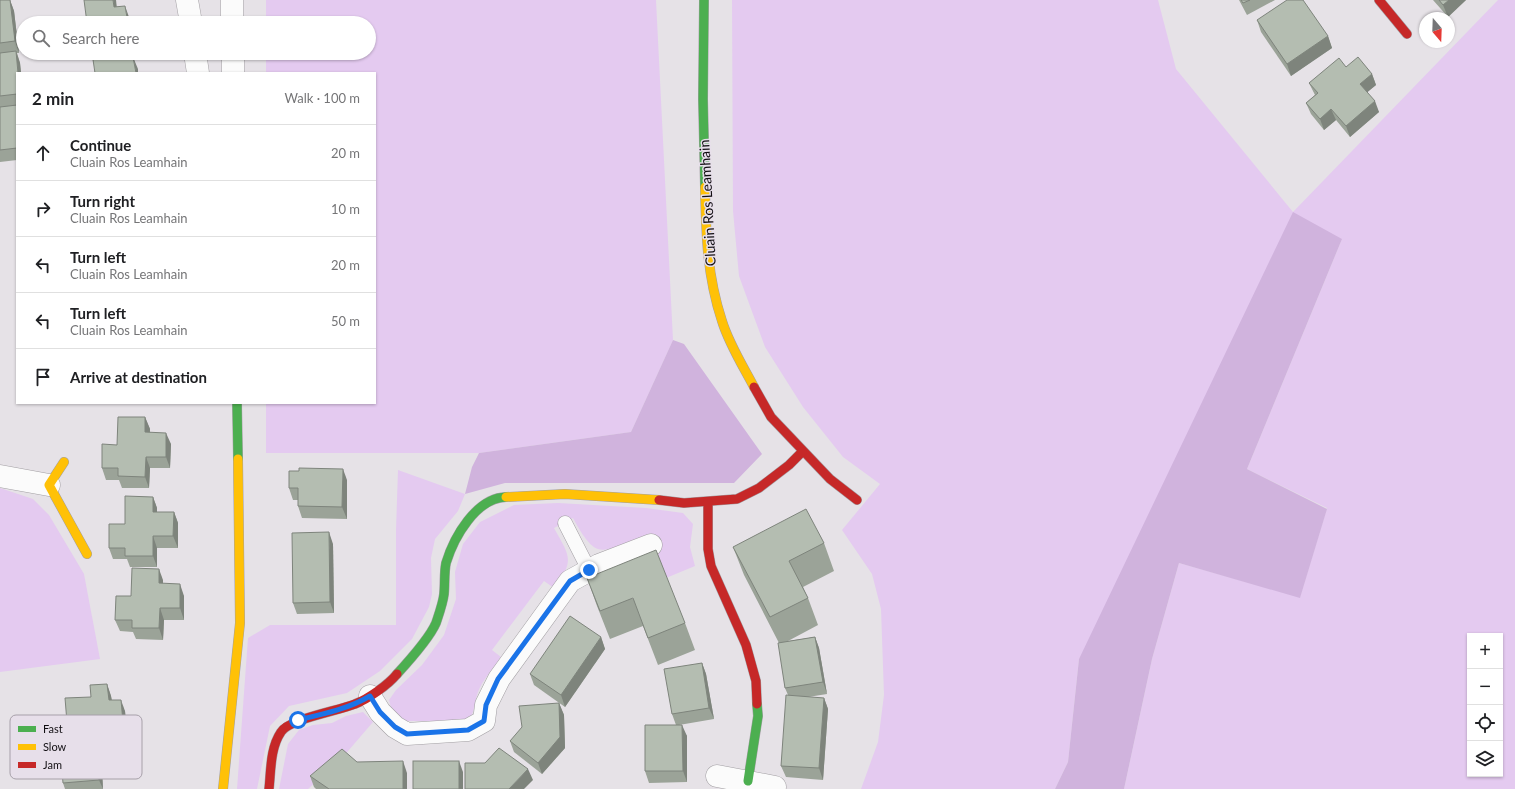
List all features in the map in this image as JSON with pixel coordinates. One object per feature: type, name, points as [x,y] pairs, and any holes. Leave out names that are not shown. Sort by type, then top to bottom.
[{"type":"street","points":[[187,0],[190,16]]},
{"type":"street","points":[[232,0],[232,16]]},
{"type":"street","name":"Cluain Ros Leamhain","points":[[704,0],[703,99],[706,245],[712,285],[722,322],[742,365],[771,417],[802,452],[830,479],[857,500]]},
{"type":"street","points":[[1378,0],[1407,34]]},
{"type":"street","points":[[196,60],[198,72]]},
{"type":"street","points":[[233,60],[233,72]]},
{"type":"street","points":[[223,789],[240,623],[237,404]]},
{"type":"street","points":[[269,789],[273,752],[281,731],[298,720],[356,704],[370,696],[396,676],[416,652],[435,625],[444,596],[446,564],[459,533],[478,509],[500,497],[566,494],[642,498],[684,503],[737,499],[760,488],[789,465],[802,452]]},
{"type":"street","points":[[49,485],[64,462]]},
{"type":"street","points":[[0,476],[49,485]]},
{"type":"street","points":[[49,485],[87,554]]},
{"type":"street","points":[[708,502],[708,550],[711,566],[746,645],[756,681],[758,716],[748,781]]},
{"type":"street","points":[[370,696],[380,712],[395,727],[407,734],[468,730],[484,721],[486,705],[498,679],[570,581],[599,565],[651,545]]},
{"type":"street","points":[[717,776],[775,787]]},
{"type":"lane","points":[[565,522],[589,570]]},
{"type":"shaded area","points":[[266,0],[656,0],[673,340],[631,432],[479,453],[266,453],[266,404],[376,404],[376,72],[266,72],[266,60],[376,60],[376,16],[266,16]]},
{"type":"shaded area","points":[[732,0],[1158,0],[1176,69],[1293,212],[1452,48],[1455,48],[1455,44],[1498,0],[1515,0],[1515,789],[1124,789],[1152,659],[1179,563],[1300,597],[1327,508],[1247,469],[1342,239],[1079,659],[1068,762],[1055,789],[861,789],[878,742],[884,695],[881,609],[872,574],[842,530],[880,484],[843,457],[803,407],[765,347],[739,276],[733,211]]},
{"type":"shaded area","points":[[1293,212],[1342,239],[1247,469],[1327,509],[1300,598],[1179,563],[1152,659],[1124,789],[1055,789],[1068,762],[1079,659]]},
{"type":"shaded area","points":[[673,340],[684,344],[762,454],[734,483],[505,483],[465,494],[472,467],[479,453],[631,432]]},
{"type":"shaded area","points":[[398,470],[465,494],[458,511],[435,539],[431,558],[432,594],[429,607],[412,639],[380,671],[347,693],[289,706],[270,726],[257,789],[237,789],[248,638],[270,625],[396,625],[396,530]]},
{"type":"shaded area","points":[[0,488],[33,499],[49,515],[84,574],[100,659],[0,672]]},
{"type":"shaded area","points":[[558,503],[646,508],[683,513],[693,524],[690,547],[695,566],[666,578],[651,533],[617,547],[603,550],[594,547],[587,540],[573,518],[554,528],[567,552],[568,558],[565,571],[561,579],[554,588],[544,581],[492,650],[501,657],[480,687],[471,717],[462,721],[407,721],[393,715],[389,700],[396,690],[422,665],[444,635],[456,599],[455,572],[463,544],[480,522],[514,505]]},
{"type":"shaded area","points":[[363,712],[373,722],[342,758],[308,789],[279,789],[288,744],[299,730],[313,725],[332,723],[346,716]]},
{"type":"building","points":[[0,0],[10,0],[15,41],[0,43]]},
{"type":"building","points":[[84,0],[113,0],[114,7],[125,6],[127,16],[86,16]]},
{"type":"building","points":[[1241,0],[1250,0],[1243,3]]},
{"type":"building","points":[[1287,0],[1303,0],[1328,36],[1287,64],[1257,20]]},
{"type":"building","points":[[1439,0],[1449,0],[1443,5]]},
{"type":"building","points":[[16,51],[18,72],[16,72],[16,94],[0,96],[0,53]]},
{"type":"building","points":[[1358,57],[1372,74],[1360,84],[1375,101],[1346,126],[1331,109],[1320,119],[1306,103],[1318,93],[1309,83],[1339,58],[1346,67]]},
{"type":"building","points":[[93,60],[134,60],[136,72],[95,72]]},
{"type":"building","points":[[16,105],[16,148],[0,150],[0,107]]},
{"type":"building","points":[[118,417],[145,417],[145,432],[166,433],[166,457],[146,457],[145,477],[118,476],[118,468],[102,468],[102,444],[117,445]]},
{"type":"building","points":[[299,468],[343,469],[342,507],[298,506],[298,488],[289,488],[289,471],[299,471]]},
{"type":"building","points":[[125,496],[153,497],[153,512],[174,512],[173,536],[153,536],[153,556],[125,556],[125,548],[109,548],[109,524],[125,524]]},
{"type":"building","points":[[806,509],[824,543],[789,561],[808,598],[770,617],[733,547]]},
{"type":"building","points":[[329,532],[330,602],[293,603],[292,533]]},
{"type":"building","points":[[656,550],[685,623],[648,638],[633,598],[600,611],[587,578]]},
{"type":"building","points":[[132,568],[159,569],[159,583],[180,584],[180,608],[160,608],[159,628],[132,628],[132,620],[115,620],[116,596],[131,596]]},
{"type":"building","points":[[570,616],[601,637],[561,695],[530,674]]},
{"type":"building","points":[[815,637],[823,682],[785,688],[778,643]]},
{"type":"building","points":[[702,663],[709,708],[672,714],[664,669]]},
{"type":"building","points":[[107,684],[109,700],[121,700],[122,715],[66,715],[65,698],[91,697],[90,685]]},
{"type":"building","points":[[786,695],[824,698],[819,768],[781,766]]},
{"type":"building","points":[[559,703],[560,737],[538,763],[510,741],[522,727],[519,706]]},
{"type":"building","points":[[645,725],[682,725],[683,771],[645,771]]},
{"type":"building","points":[[499,748],[528,769],[509,789],[465,789],[465,763],[485,763]]},
{"type":"building","points":[[342,749],[357,762],[403,761],[403,789],[329,789],[310,776]]},
{"type":"building","points":[[413,761],[459,761],[459,789],[413,789]]},
{"type":"building","points":[[63,779],[99,779],[99,780],[63,783]]},
{"type":"traffic: fast","points":[[704,0],[703,99],[705,187]]},
{"type":"traffic: fast","points":[[237,404],[238,459]]},
{"type":"traffic: fast","points":[[397,674],[424,642],[436,623],[443,597],[446,563],[461,531],[476,511],[485,504],[495,499],[506,497]]},
{"type":"traffic: fast","points":[[748,781],[758,716],[757,704]]},
{"type":"traffic: slow","points":[[705,187],[708,255],[713,288],[728,338],[754,387]]},
{"type":"traffic: slow","points":[[223,789],[240,623],[238,459]]},
{"type":"traffic: slow","points":[[64,462],[49,485],[87,554]]},
{"type":"traffic: slow","points":[[506,497],[565,494],[659,500]]},
{"type":"traffic: jam","points":[[1379,0],[1407,34]]},
{"type":"traffic: jam","points":[[754,387],[771,417],[830,479],[857,500]]},
{"type":"traffic: jam","points":[[659,500],[684,503],[737,499],[759,488],[789,465],[802,452]]},
{"type":"traffic: jam","points":[[708,502],[708,549],[711,566],[746,645],[756,681],[757,704]]},
{"type":"traffic: jam","points":[[269,789],[273,752],[277,738],[286,727],[303,719],[360,702],[383,687],[397,674]]},
{"type":"route","points":[[298,720],[335,711],[356,704],[370,696],[380,712],[395,727],[407,734],[468,730],[484,721],[486,705],[498,679],[570,581],[589,570]]}]
